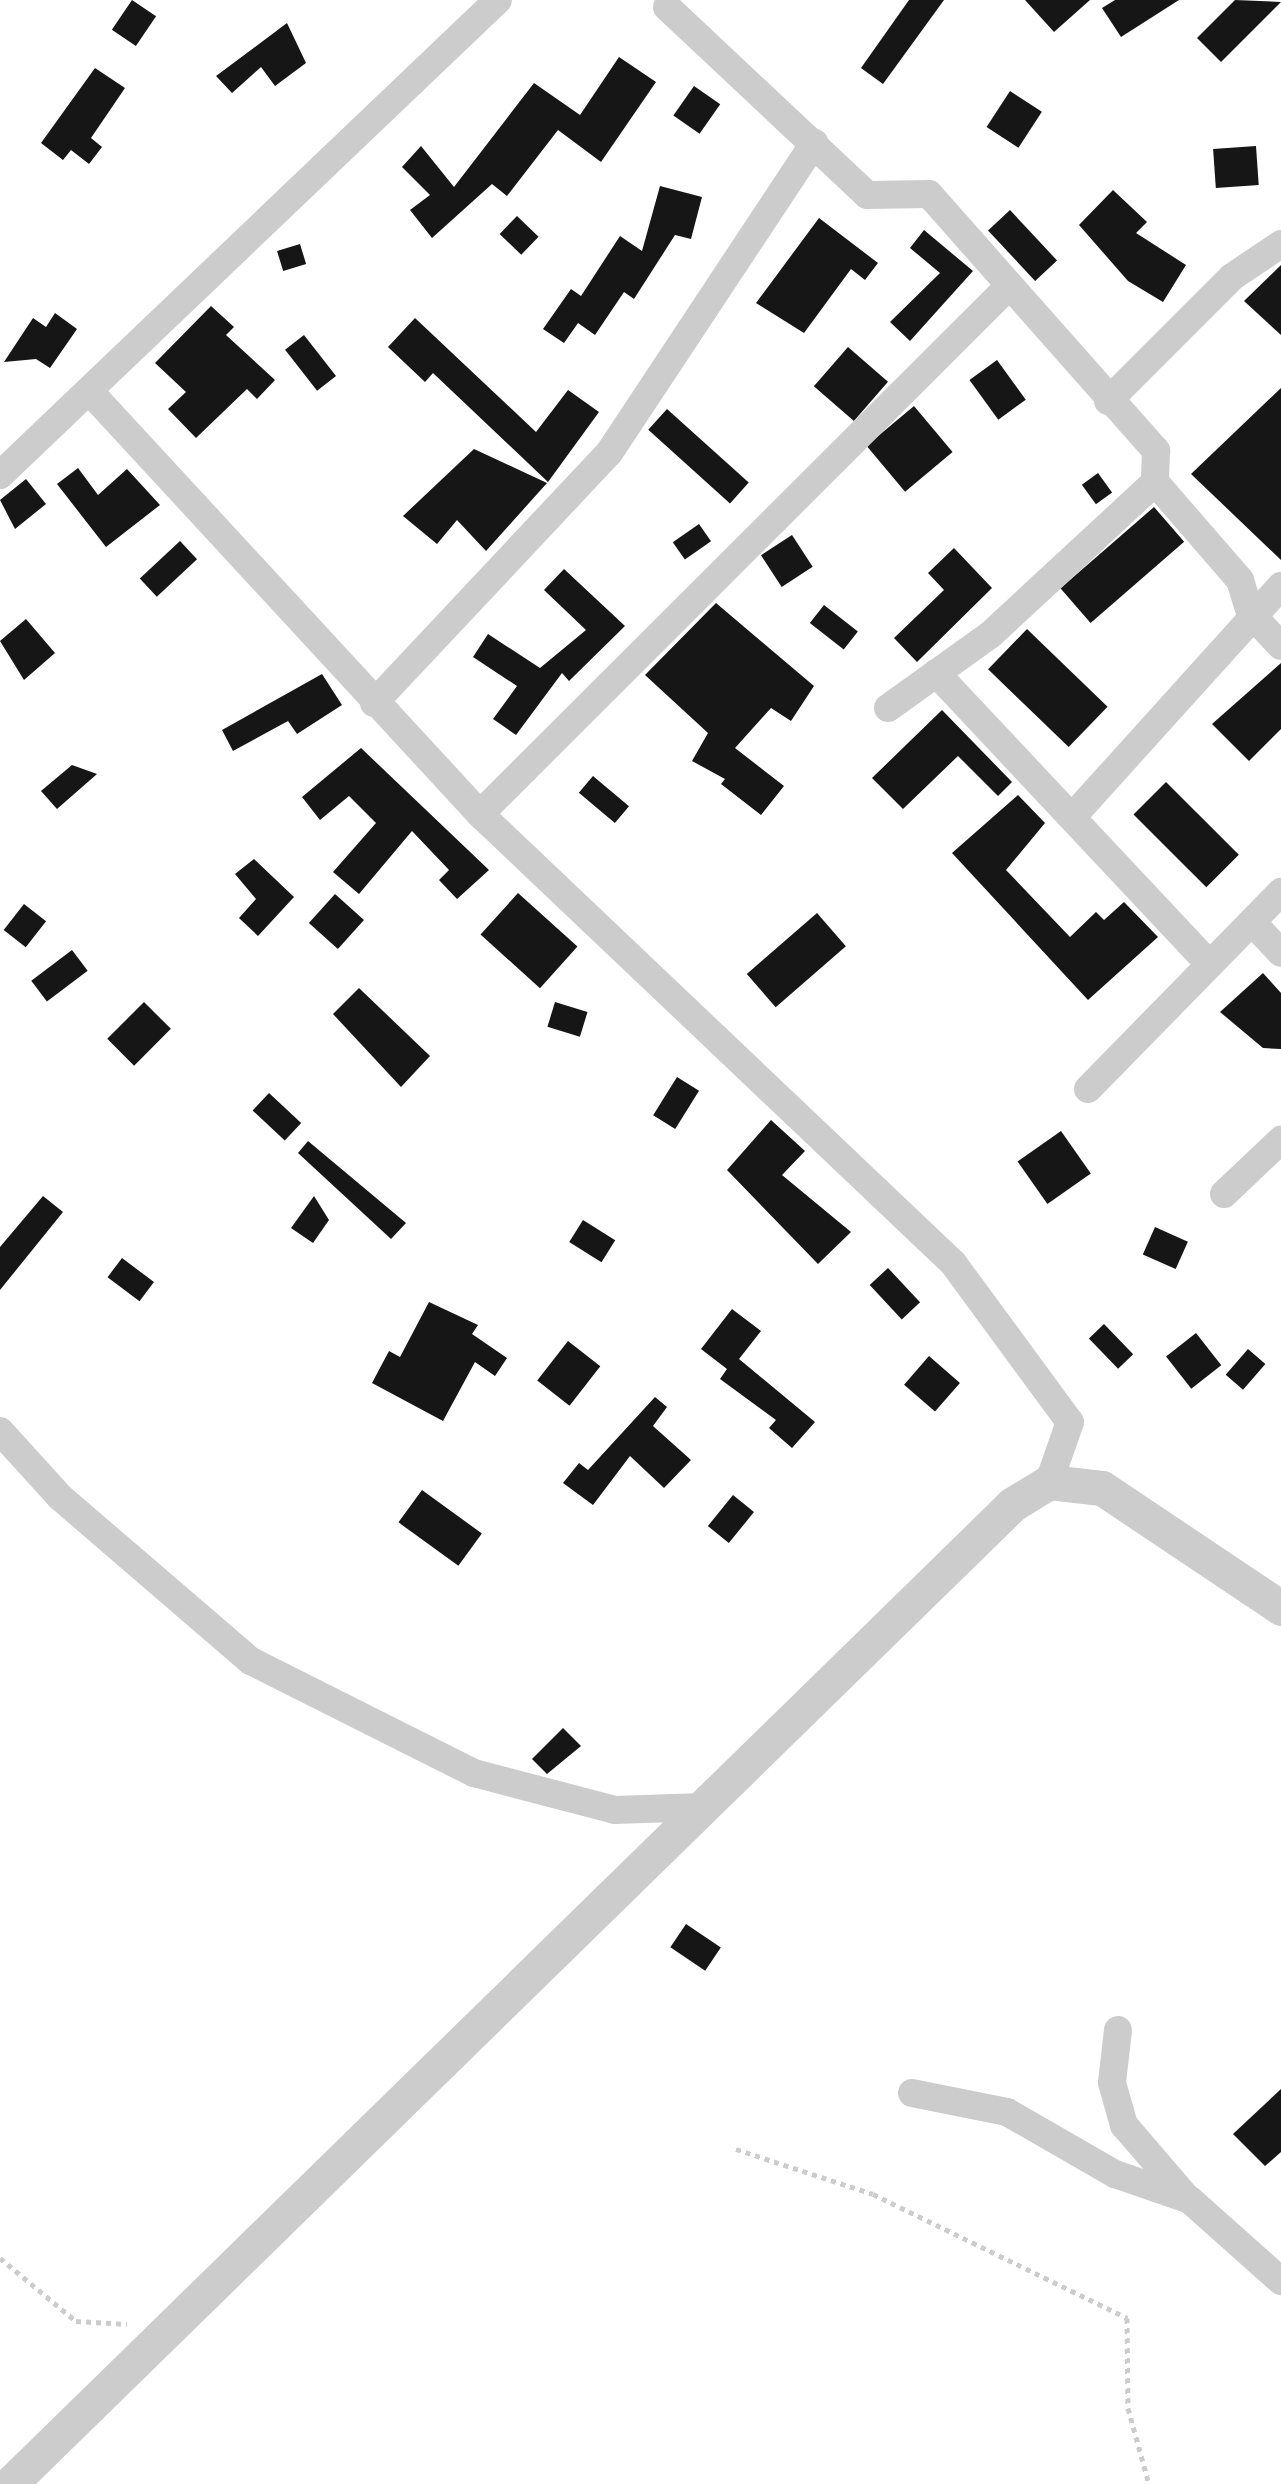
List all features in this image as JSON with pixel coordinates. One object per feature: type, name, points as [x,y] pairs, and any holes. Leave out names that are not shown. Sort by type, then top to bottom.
[{"type":"street","points":[[0,475],[92,394],[498,0]]},
{"type":"street","points":[[668,7],[868,195],[929,194],[1005,290],[1156,451],[1155,482],[1240,580],[1250,612],[1281,646]]},
{"type":"street","points":[[374,703],[609,453],[814,143]]},
{"type":"street","points":[[1108,400],[1232,277],[1281,244]]},
{"type":"street","points":[[480,814],[1005,290]]},
{"type":"street","points":[[92,394],[223,528],[374,703],[480,814],[953,1262],[1070,1422],[1049,1482]]},
{"type":"street","points":[[888,708],[990,635],[1155,482]]},
{"type":"street","points":[[1074,815],[1250,612],[1281,586]]},
{"type":"street","points":[[936,673],[1074,815],[1210,965]]},
{"type":"street","points":[[1088,1088],[1281,892]]},
{"type":"street","points":[[1252,922],[1281,953]]},
{"type":"street","points":[[1224,1194],[1281,1140]]},
{"type":"street","points":[[0,1431],[60,1497],[252,1661],[474,1772],[615,1810],[703,1807]]},
{"type":"street","points":[[10,2484],[1013,1504],[1049,1482],[1102,1488],[1281,1608]]},
{"type":"street","points":[[1118,2030],[1112,2083],[1124,2125],[1190,2200],[1281,2280]]},
{"type":"street","points":[[912,2093],[1006,2112],[1115,2174],[1190,2200]]},
{"type":"path","points":[[736,2149],[785,2162],[1004,2252],[1127,2318],[1128,2408],[1149,2484]]},
{"type":"path","points":[[0,2258],[76,2321],[170,2327]]},
{"type":"building","points":[[132,0],[156,16],[136,46],[112,30]]},
{"type":"building","points":[[909,0],[944,0],[883,84],[861,68]]},
{"type":"building","points":[[1025,0],[1090,0],[1054,32]]},
{"type":"building","points":[[1115,0],[1179,0],[1121,37],[1102,8]]},
{"type":"building","points":[[1235,0],[1281,2],[1221,62],[1197,38]]},
{"type":"building","points":[[287,23],[306,63],[275,86],[261,67],[232,93],[216,76]]},
{"type":"building","points":[[619,57],[656,82],[601,162],[558,130],[507,196],[492,184],[432,238],[410,210],[430,195],[402,167],[421,146],[454,187],[534,83],[580,115]]},
{"type":"building","points":[[95,68],[125,88],[91,138],[102,147],[89,164],[71,150],[63,160],[41,143]]},
{"type":"building","points":[[694,86],[720,104],[700,134],[673,115]]},
{"type":"building","points":[[1010,91],[1042,112],[1018,148],[987,127]]},
{"type":"building","points":[[1256,146],[1259,185],[1216,188],[1213,149]]},
{"type":"building","points":[[660,186],[702,197],[691,239],[675,235],[634,299],[624,292],[595,335],[578,323],[564,343],[543,329],[571,289],[581,296],[620,236],[642,251]]},
{"type":"building","points":[[1113,190],[1147,222],[1136,233],[1186,265],[1163,302],[1128,281],[1079,225]]},
{"type":"building","points":[[1010,210],[1057,260],[1035,281],[988,230]]},
{"type":"building","points":[[517,216],[539,237],[521,255],[500,234]]},
{"type":"building","points":[[819,218],[878,263],[865,280],[851,269],[804,333],[756,303]]},
{"type":"building","points":[[924,230],[973,271],[910,341],[890,322],[940,273],[910,248]]},
{"type":"building","points":[[300,244],[306,264],[283,271],[277,251]]},
{"type":"building","points":[[1281,265],[1281,335],[1244,301]]},
{"type":"building","points":[[211,306],[234,327],[226,335],[275,380],[257,399],[247,389],[196,438],[168,409],[186,392],[155,363]]},
{"type":"building","points":[[55,313],[77,329],[50,368],[36,359],[4,362],[33,318],[46,327]]},
{"type":"building","points":[[415,318],[536,432],[568,390],[599,412],[548,482],[433,373],[425,382],[388,347]]},
{"type":"building","points":[[304,335],[336,376],[317,391],[285,350]]},
{"type":"building","points":[[848,347],[888,382],[854,421],[814,386]]},
{"type":"building","points":[[997,360],[1026,400],[998,420],[969,380]]},
{"type":"building","points":[[1281,388],[1281,560],[1191,474]]},
{"type":"building","points":[[914,406],[953,452],[905,492],[867,446]]},
{"type":"building","points":[[667,409],[749,483],[730,503],[648,430]]},
{"type":"building","points":[[474,449],[547,483],[486,551],[457,520],[437,544],[403,516]]},
{"type":"building","points":[[78,468],[98,495],[127,469],[160,505],[106,547],[57,484]]},
{"type":"building","points":[[1098,473],[1112,492],[1096,504],[1082,485]]},
{"type":"building","points":[[26,479],[46,504],[15,529],[0,500]]},
{"type":"building","points":[[1154,507],[1184,542],[1091,623],[1060,588]]},
{"type":"building","points":[[699,524],[711,541],[685,560],[673,542]]},
{"type":"building","points":[[792,535],[813,567],[782,587],[761,555]]},
{"type":"building","points":[[180,541],[197,559],[157,597],[140,579]]},
{"type":"building","points":[[954,548],[992,588],[917,662],[894,638],[944,590],[928,573]]},
{"type":"building","points":[[564,569],[625,626],[569,681],[562,673],[516,735],[493,719],[517,686],[473,657],[488,634],[540,668],[586,630],[544,590]]},
{"type":"building","points":[[716,603],[814,686],[791,721],[771,708],[735,748],[784,786],[761,815],[721,784],[725,779],[692,761],[708,733],[645,675]]},
{"type":"building","points":[[824,605],[858,631],[844,650],[810,623]]},
{"type":"building","points":[[26,619],[55,653],[24,680],[0,641]]},
{"type":"building","points":[[1027,629],[1108,707],[1069,747],[988,669]]},
{"type":"building","points":[[1281,663],[1281,729],[1249,761],[1212,724]]},
{"type":"building","points":[[322,674],[342,705],[297,734],[288,721],[233,751],[222,730]]},
{"type":"building","points":[[942,710],[1012,782],[998,796],[958,756],[903,809],[872,778]]},
{"type":"building","points":[[361,748],[489,870],[457,899],[439,880],[449,870],[412,831],[359,894],[333,872],[376,823],[349,796],[320,820],[302,797]]},
{"type":"building","points":[[72,765],[97,774],[57,809],[41,791]]},
{"type":"building","points":[[593,776],[629,806],[615,823],[579,793]]},
{"type":"building","points":[[1166,782],[1239,855],[1206,887],[1133,815]]},
{"type":"building","points":[[1018,795],[1045,823],[1006,870],[1070,937],[1096,912],[1104,920],[1124,902],[1158,937],[1088,1000],[952,853]]},
{"type":"building","points":[[254,859],[294,897],[258,936],[239,918],[256,899],[235,874]]},
{"type":"building","points":[[518,893],[577,947],[540,988],[481,935]]},
{"type":"building","points":[[335,894],[364,920],[338,949],[309,923]]},
{"type":"building","points":[[24,904],[46,921],[26,947],[4,930]]},
{"type":"building","points":[[817,913],[846,946],[776,1007],[747,974]]},
{"type":"building","points":[[72,950],[88,971],[47,1001],[31,981]]},
{"type":"building","points":[[1263,973],[1281,993],[1281,1049],[1263,1048],[1220,1012]]},
{"type":"building","points":[[359,988],[430,1056],[401,1087],[333,1014]]},
{"type":"building","points":[[144,1002],[171,1029],[134,1066],[107,1039]]},
{"type":"building","points":[[555,1002],[588,1012],[580,1037],[547,1027]]},
{"type":"building","points":[[677,1077],[699,1091],[675,1129],[653,1115]]},
{"type":"building","points":[[269,1093],[301,1123],[285,1141],[253,1111]]},
{"type":"building","points":[[771,1120],[805,1151],[782,1175],[851,1232],[818,1264],[727,1170]]},
{"type":"building","points":[[1061,1131],[1091,1174],[1047,1204],[1018,1161]]},
{"type":"building","points":[[308,1141],[406,1223],[391,1239],[298,1153]]},
{"type":"building","points":[[43,1196],[63,1212],[0,1290],[0,1247]]},
{"type":"building","points":[[314,1196],[329,1220],[313,1243],[291,1228]]},
{"type":"building","points":[[583,1220],[615,1240],[601,1262],[569,1242]]},
{"type":"building","points":[[1155,1227],[1188,1242],[1176,1269],[1143,1254]]},
{"type":"building","points":[[122,1258],[154,1282],[140,1301],[108,1277]]},
{"type":"building","points":[[888,1268],[920,1302],[902,1319],[870,1285]]},
{"type":"building","points":[[429,1302],[478,1325],[472,1334],[507,1358],[495,1376],[475,1362],[443,1421],[372,1383],[389,1351],[400,1357]]},
{"type":"building","points":[[732,1309],[761,1331],[739,1359],[815,1422],[792,1448],[769,1428],[776,1420],[720,1379],[727,1369],[701,1349]]},
{"type":"building","points":[[1104,1324],[1133,1354],[1118,1369],[1089,1339]]},
{"type":"building","points":[[1196,1333],[1221,1365],[1191,1389],[1166,1356]]},
{"type":"building","points":[[568,1341],[600,1366],[570,1406],[537,1380]]},
{"type":"building","points":[[1248,1349],[1265,1364],[1243,1390],[1226,1375]]},
{"type":"building","points":[[929,1356],[960,1383],[935,1412],[904,1385]]},
{"type":"building","points":[[655,1397],[667,1407],[653,1426],[691,1460],[664,1488],[630,1456],[593,1505],[563,1483],[579,1463],[588,1470]]},
{"type":"building","points":[[422,1490],[482,1533],[458,1566],[398,1522]]},
{"type":"building","points":[[733,1495],[754,1512],[729,1543],[708,1526]]},
{"type":"building","points":[[563,1728],[581,1746],[547,1774],[532,1759]]},
{"type":"building","points":[[686,1924],[721,1947],[705,1971],[670,1947]]},
{"type":"building","points":[[1281,2089],[1281,2152],[1265,2166],[1233,2134]]}]
